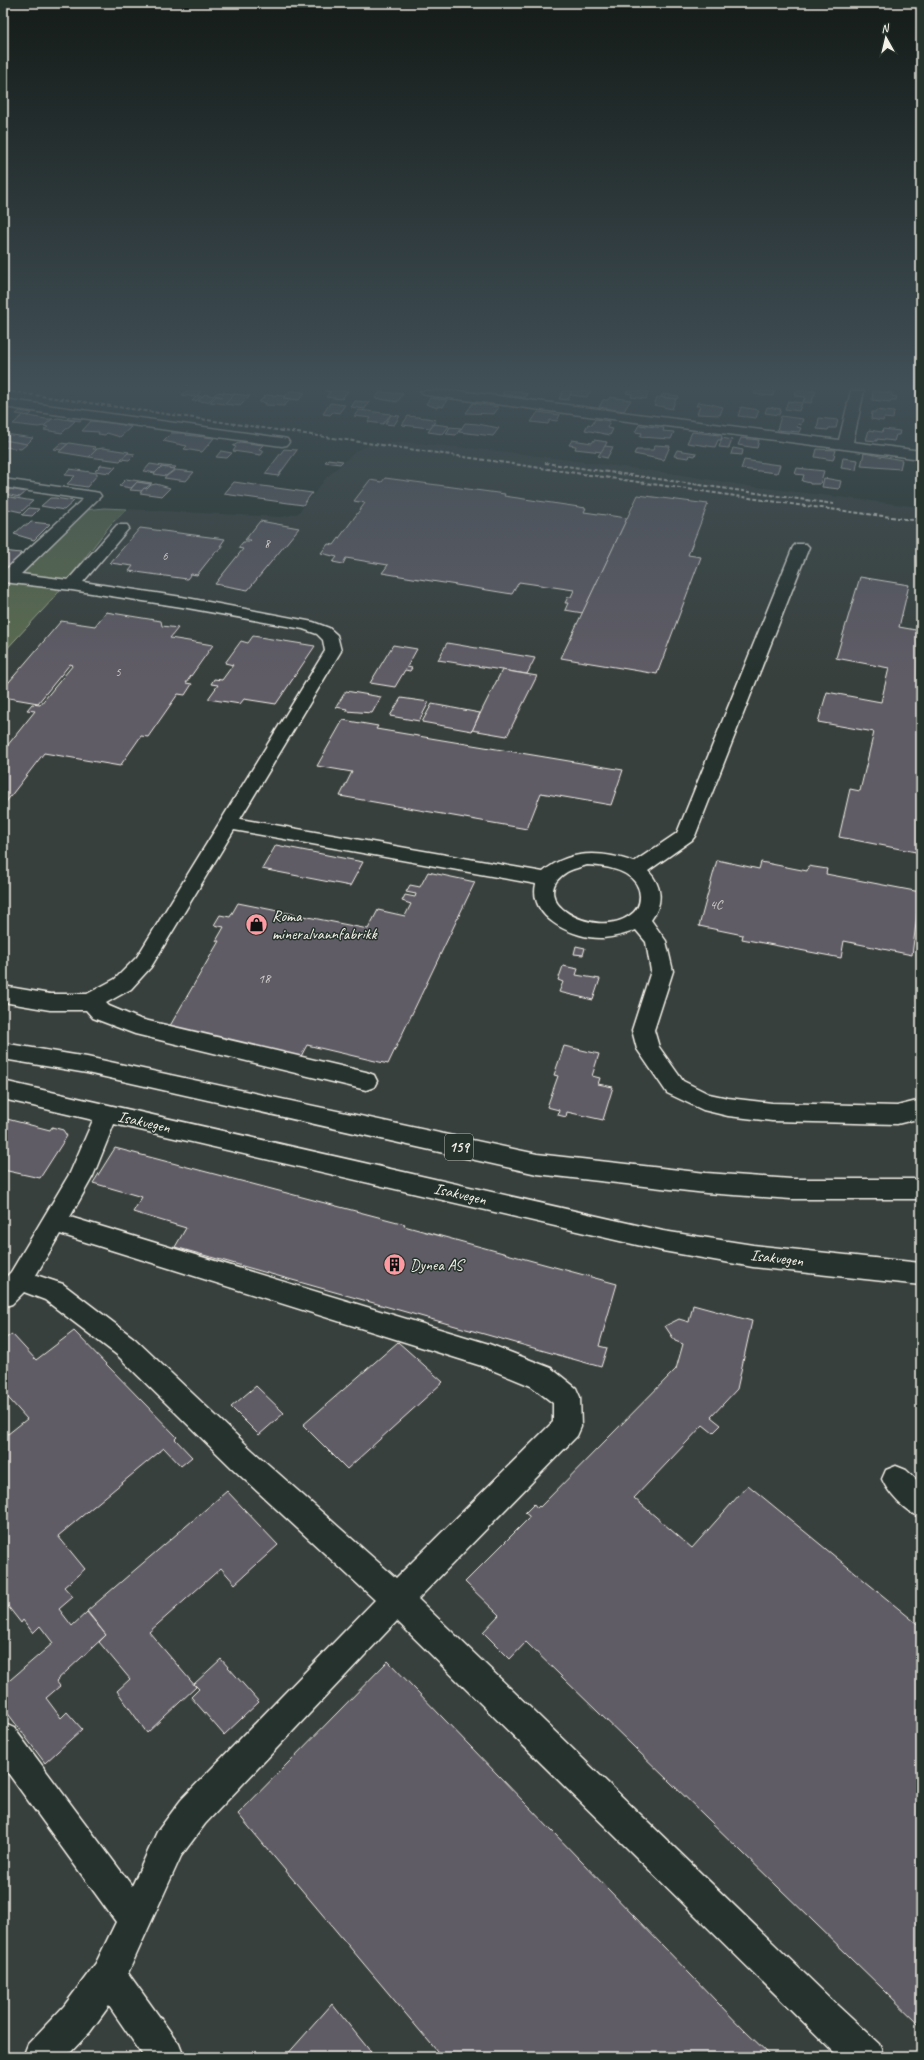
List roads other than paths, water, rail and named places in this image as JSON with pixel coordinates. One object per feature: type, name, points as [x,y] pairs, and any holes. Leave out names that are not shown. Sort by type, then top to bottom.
[{"type":"main road","points":[[6,578],[94,496],[32,487]]},
{"type":"main road","points":[[72,585],[122,528]]},
{"type":"main road","points":[[635,871],[685,836],[802,547]]},
{"type":"main road","points":[[3,994],[50,1002],[91,1002],[123,984],[144,962],[333,652],[331,638],[323,631],[307,626],[182,602],[72,585],[6,578]]},
{"type":"main road","points":[[228,823],[547,879]]},
{"type":"main road","points":[[586,859],[612,861],[635,871],[648,887],[651,896],[650,904],[645,913],[639,919],[630,924],[609,930],[597,931],[574,926],[553,914],[546,906],[543,897],[547,879],[562,866],[586,859]]},
{"type":"main road","points":[[639,919],[656,940],[662,971],[644,1030],[648,1049],[675,1087],[703,1101],[728,1107],[772,1112],[897,1115],[921,1109]]},
{"type":"main road","points":[[91,1002],[102,1012],[134,1026],[366,1081]]},
{"type":"main road","name":"159","points":[[3,1051],[88,1065],[537,1164],[706,1183],[791,1188],[921,1189]]},
{"type":"main road","name":"Isakvegen","points":[[3,1090],[663,1241],[753,1256],[921,1274]]},
{"type":"main road","points":[[107,1114],[81,1176],[12,1288],[54,1292],[126,1347],[242,1459],[397,1599],[820,2014],[866,2057]]},
{"type":"main road","points":[[41,2057],[77,2019],[109,1976],[169,1844],[193,1812],[397,1599],[567,1427],[566,1398],[541,1377],[489,1356],[54,1222]]},
{"type":"main road","points":[[896,1479],[921,1504]]},
{"type":"main road","points":[[3,1739],[135,1920]]},
{"type":"main road","points":[[109,1976],[166,2057]]},
{"type":"railway","points":[[674,487],[921,521]]},
{"type":"railway","points":[[715,487],[834,504]]},
{"type":"place","name":"Roma mineralvannfabrikk","points":[[257,925]]},
{"type":"place","name":"Dynea AS","points":[[395,1265]]}]
